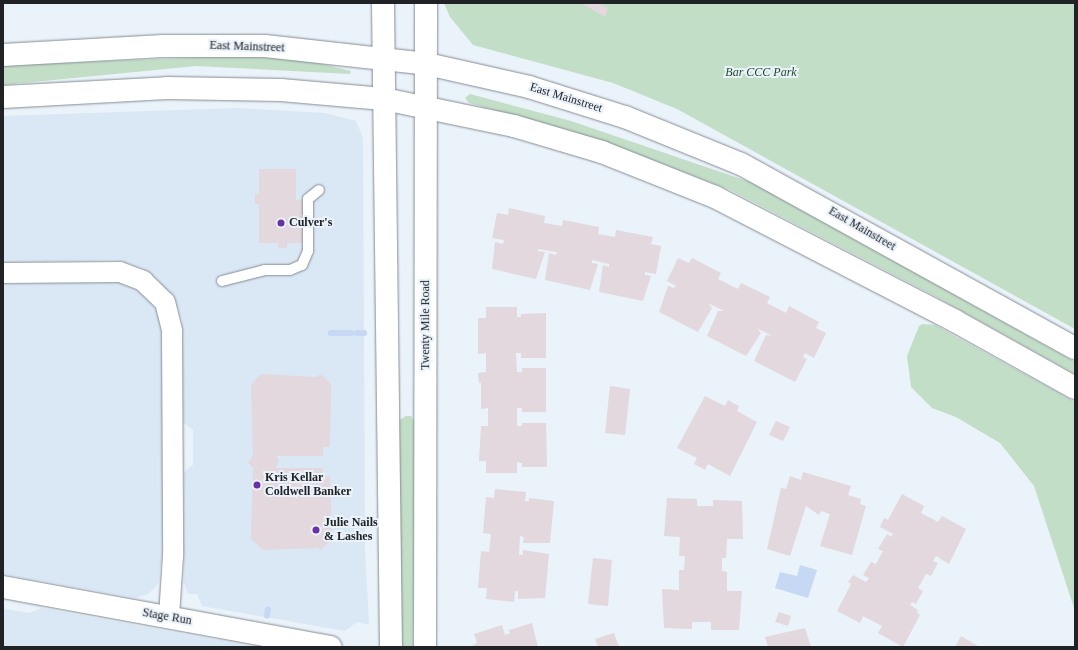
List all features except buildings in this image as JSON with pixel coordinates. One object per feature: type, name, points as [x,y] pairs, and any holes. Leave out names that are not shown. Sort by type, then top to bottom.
[{"type":"main road","points":[[383,3],[385,58],[384,99],[391,647]]},
{"type":"main road","name":"Twenty Mile Road","points":[[425,647],[422,585],[426,380],[426,3]]},
{"type":"main road","name":"East Mainstreet","points":[[3,55],[228,45],[385,58],[427,64],[566,97],[711,150],[797,192],[1075,348]]},
{"type":"main road","points":[[3,97],[198,88],[281,90],[384,99],[426,106],[514,126],[580,145],[715,197],[955,321],[1075,388]]},
{"type":"main road","name":"Stage Run","points":[[3,587],[331,647]]},
{"type":"street","points":[[3,273],[120,272],[143,281],[165,302],[172,331],[173,556],[169,617]]},
{"type":"lane","points":[[222,281],[265,270],[290,270],[302,265],[308,251],[308,199],[319,190]]},
{"type":"shaded area","points":[[238,108],[325,113],[356,121],[363,138],[365,552],[369,625],[357,622],[345,631],[202,606],[197,594],[188,594],[184,583],[184,472],[193,465],[193,430],[183,422],[182,320],[177,306],[155,278],[141,267],[114,260],[3,262],[3,116]]},
{"type":"shaded area","points":[[119,282],[139,290],[154,305],[163,332],[163,546],[158,584],[148,594],[136,598],[3,574],[3,284]]},
{"type":"shaded area","points":[[3,604],[5,609],[29,613],[42,608],[255,647],[3,647]]},
{"type":"green space","name":"Bar CCC Park","points":[[444,3],[1075,3],[1075,329],[677,109],[613,83],[473,45],[450,17]]},
{"type":"green space","points":[[236,56],[307,60],[351,71],[350,74],[196,66],[3,85],[3,65]]},
{"type":"green space","points":[[470,94],[571,121],[753,183],[1075,362],[1075,374],[933,295],[730,190],[601,140],[469,103],[465,98]]},
{"type":"green space","points":[[922,324],[935,325],[1075,402],[1075,611],[1034,486],[1000,443],[956,417],[932,408],[911,387],[907,356],[919,326]]},
{"type":"green space","points":[[406,416],[411,416],[416,424],[413,647],[401,647],[398,421]]},
{"type":"water","points":[[800,565],[817,570],[808,598],[775,588],[780,572],[797,576]]},
{"type":"waterway","points":[[331,333],[351,333]]},
{"type":"waterway","points":[[357,333],[364,333]]},
{"type":"waterway","points":[[267,616],[268,610]]},
{"type":"place","name":"Culver's","points":[[281,223]]},
{"type":"place","name":"Kris Kellar Coldwell Banker","points":[[257,485]]},
{"type":"place","name":"Julie Nails & Lashes","points":[[316,530]]}]
